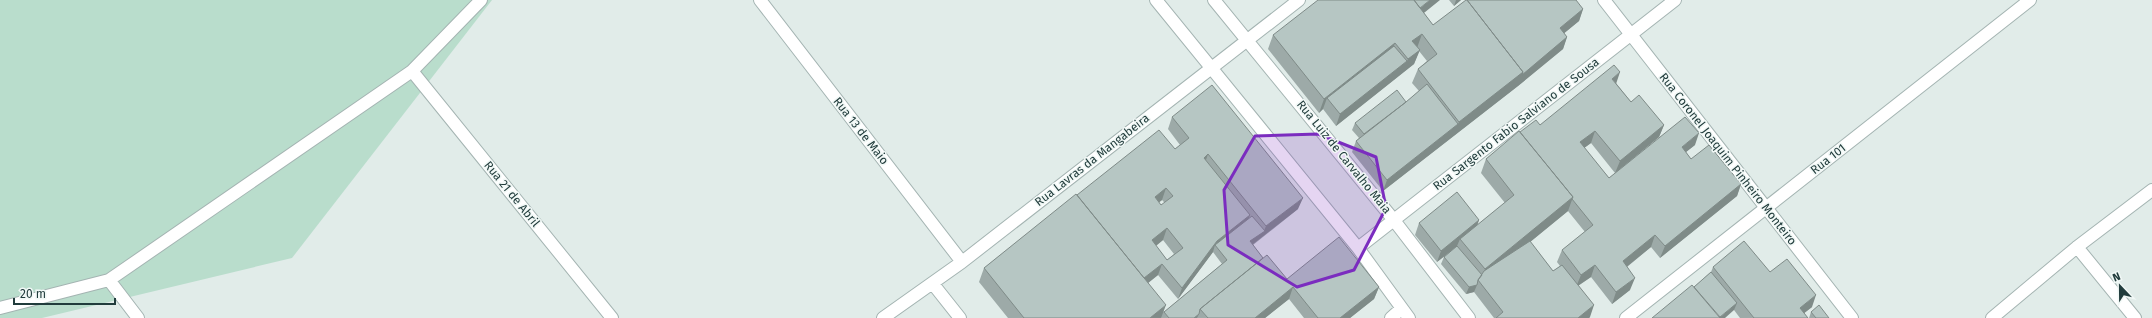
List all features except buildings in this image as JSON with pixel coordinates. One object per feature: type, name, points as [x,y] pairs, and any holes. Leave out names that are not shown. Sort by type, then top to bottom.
[{"type":"street","points":[[0,308],[109,280],[412,71],[482,0]]},
{"type":"street","name":"Rua 13 de Maio","points":[[760,0],[962,262]]},
{"type":"street","points":[[1156,0],[1358,248],[1405,313],[1391,318]]},
{"type":"street","name":"Rua Luiz de Carvalho Maia","points":[[1214,0],[1393,219],[1469,318]]},
{"type":"street","name":"Rua Lavras da Mangabeira","points":[[883,318],[962,262],[1299,0]]},
{"type":"street","name":"Rua Coronel Joaquim Pinheiro Monteiro","points":[[1604,0],[1852,318]]},
{"type":"street","name":"Rua Sargento Fabio Salviano de Sousa","points":[[1358,248],[1393,219],[1675,0]]},
{"type":"street","name":"Rua 101","points":[[1626,318],[2030,0]]},
{"type":"street","name":"Rua 21 de Abril","points":[[412,71],[612,318]]},
{"type":"street","points":[[1992,318],[2077,247],[2152,190]]},
{"type":"street","points":[[2077,247],[2135,318]]},
{"type":"street","points":[[109,280],[138,318]]},
{"type":"street","points":[[933,284],[960,318]]},
{"type":"highlighted area","points":[[1318,134],[1376,157],[1386,208],[1354,270],[1297,287],[1228,245],[1224,190],[1255,136]]},
{"type":"green space","points":[[0,0],[492,0],[292,258],[42,318],[0,318]]}]
